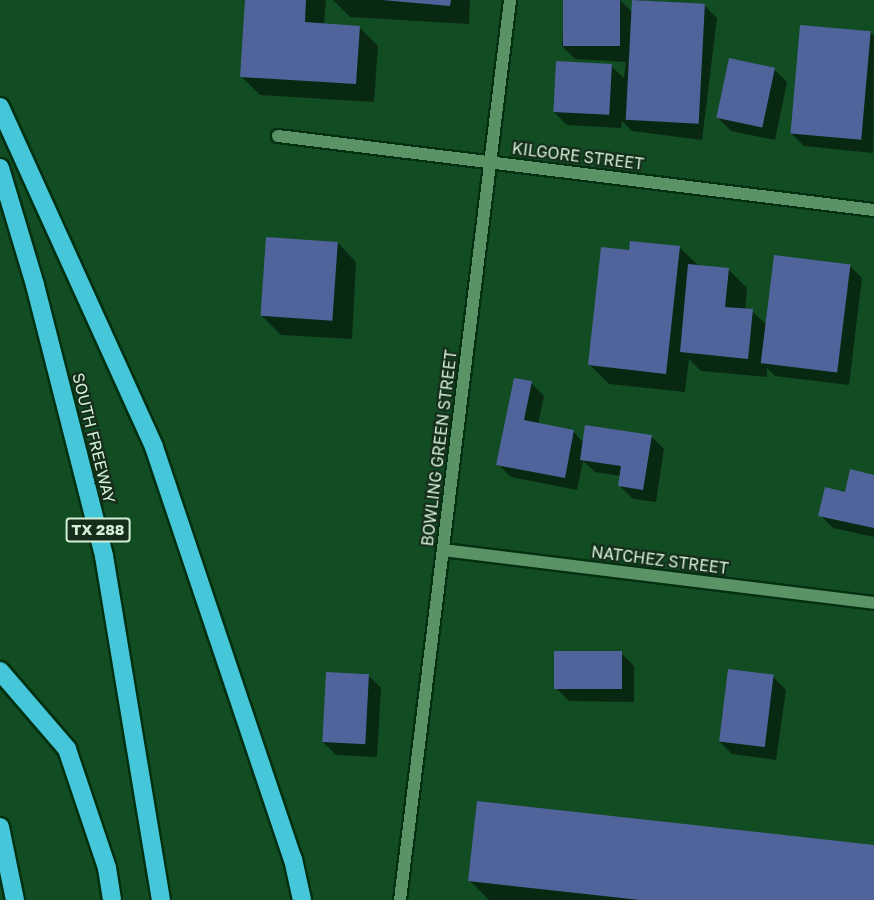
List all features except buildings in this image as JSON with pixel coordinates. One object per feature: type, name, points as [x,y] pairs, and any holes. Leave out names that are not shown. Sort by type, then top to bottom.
[{"type":"highway","points":[[0,107],[154,447],[289,848],[303,900]]},
{"type":"highway","name":"SOUTH FREEWAY","points":[[0,168],[35,285],[104,556],[161,900]]},
{"type":"highway","points":[[0,671],[67,749],[107,868],[112,900]]},
{"type":"highway","points":[[0,827],[15,900]]},
{"type":"street","name":"BOWLING GREEN STREET","points":[[400,900],[510,0]]},
{"type":"street","name":"KILGORE STREET","points":[[278,136],[874,210]]},
{"type":"street","name":"NATCHEZ STREET","points":[[442,550],[874,603]]}]
